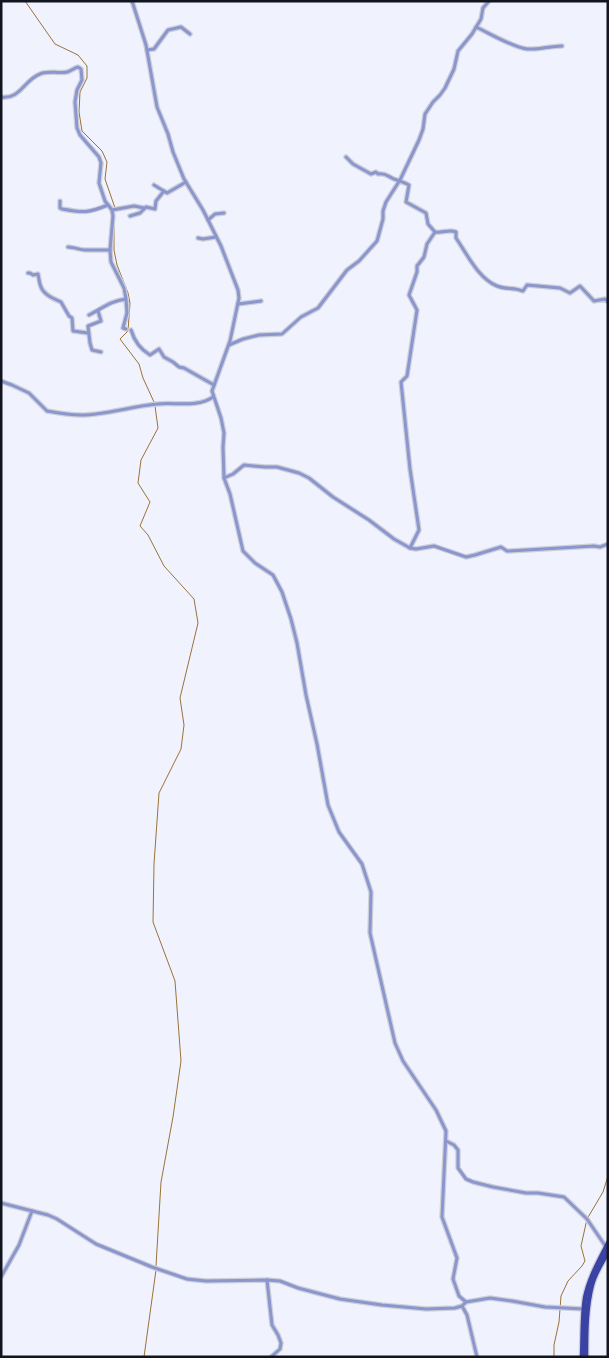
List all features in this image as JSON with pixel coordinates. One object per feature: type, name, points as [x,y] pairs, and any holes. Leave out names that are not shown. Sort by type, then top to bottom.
[{"type":"main road","points":[[584,1357],[585,1309],[592,1284],[607,1251]]},
{"type":"street","points":[[132,1],[147,50],[157,107],[186,182],[208,220],[238,290],[238,304],[229,346],[212,391],[224,433],[224,478],[230,494],[243,551],[255,563],[273,575],[282,592],[288,610],[297,643],[328,804],[339,832],[362,864],[370,892],[370,933],[395,1043],[404,1061],[428,1096],[446,1131],[442,1217],[457,1258],[453,1279],[459,1296],[466,1302]]},
{"type":"street","points":[[229,346],[243,339],[259,335],[282,334],[301,318],[318,308],[347,270],[359,261],[377,241],[386,202],[400,180],[420,140],[425,114],[432,102],[445,88],[454,69],[458,51],[476,27],[489,1]]},
{"type":"street","points":[[147,50],[154,49],[168,30],[181,27],[190,34]]},
{"type":"street","points":[[476,27],[525,49],[562,46]]},
{"type":"street","points":[[1,98],[15,95],[41,73],[68,72],[78,67],[81,69],[82,80],[77,90],[75,102],[77,128],[80,135],[99,156],[101,163],[99,183],[105,201],[114,210]]},
{"type":"street","points":[[346,156],[353,164],[372,174],[376,172],[378,174],[387,174],[393,179],[400,180],[409,185],[406,202],[426,212],[428,224],[435,232],[441,233],[452,230],[456,232],[456,238],[470,260],[480,273],[494,285],[505,289],[515,288],[523,291],[527,285],[560,288],[570,293],[580,286],[594,301],[605,299],[608,302]]},
{"type":"street","points":[[154,185],[167,193],[186,182]]},
{"type":"street","points":[[114,210],[134,206],[155,209],[156,201],[164,191]]},
{"type":"street","points":[[60,201],[60,208],[75,212],[89,212],[108,205]]},
{"type":"street","points":[[130,216],[140,214],[144,208]]},
{"type":"street","points":[[114,210],[110,250],[111,262],[124,288],[126,299],[127,313],[123,328],[129,329],[136,342],[147,354],[150,355],[159,349],[164,357],[176,365],[214,384]]},
{"type":"street","points":[[208,220],[215,214],[224,213]]},
{"type":"street","points":[[410,548],[418,530],[401,382],[407,376],[417,310],[410,295],[417,266],[424,257],[427,244],[435,232]]},
{"type":"street","points":[[198,238],[216,237]]},
{"type":"street","points":[[68,247],[97,251],[110,250]]},
{"type":"street","points":[[28,273],[38,274],[43,291],[61,302],[72,318],[73,332],[88,333]]},
{"type":"street","points":[[90,315],[109,303],[126,299]]},
{"type":"street","points":[[238,304],[261,301]]},
{"type":"street","points":[[98,311],[101,321],[88,326],[88,333],[92,350],[101,352]]},
{"type":"street","points":[[1,381],[30,393],[47,411],[81,415],[155,404],[207,402],[213,397]]},
{"type":"street","points":[[224,478],[233,474],[244,465],[277,466],[298,473],[309,478],[394,540],[410,548],[434,546],[466,557],[501,547],[509,551],[594,546],[600,548],[608,544]]},
{"type":"street","points":[[446,1141],[454,1145],[458,1150],[458,1168],[466,1179],[526,1193],[564,1197],[587,1219],[607,1251]]},
{"type":"street","points":[[1,1203],[48,1215],[96,1244],[187,1279],[206,1281],[267,1280],[340,1299],[432,1309],[462,1306],[466,1302],[490,1298],[512,1300],[545,1307],[585,1309]]},
{"type":"street","points":[[1,1276],[18,1245],[32,1211]]},
{"type":"street","points":[[267,1280],[272,1325],[278,1334],[281,1344],[280,1349],[271,1357]]},
{"type":"street","points":[[462,1306],[467,1315],[477,1357]]},
{"type":"waterway","points":[[25,1],[55,44],[78,55],[87,66],[87,78],[80,92],[79,112],[82,131],[102,151],[107,162],[105,179],[115,208]]},
{"type":"waterway","points":[[114,219],[114,250],[130,303],[128,331],[120,339],[139,364],[154,402]]},
{"type":"waterway","points":[[155,406],[158,428],[141,460],[138,483],[150,502],[140,526],[148,535],[164,566],[194,599],[198,623],[180,698],[184,725],[181,749],[159,793],[154,864],[153,922],[175,981],[181,1061],[161,1182],[156,1266]]},
{"type":"waterway","points":[[554,1357],[561,1296],[568,1281],[585,1261],[581,1246],[587,1219],[603,1192],[608,1176]]},
{"type":"waterway","points":[[144,1357],[156,1270]]}]
